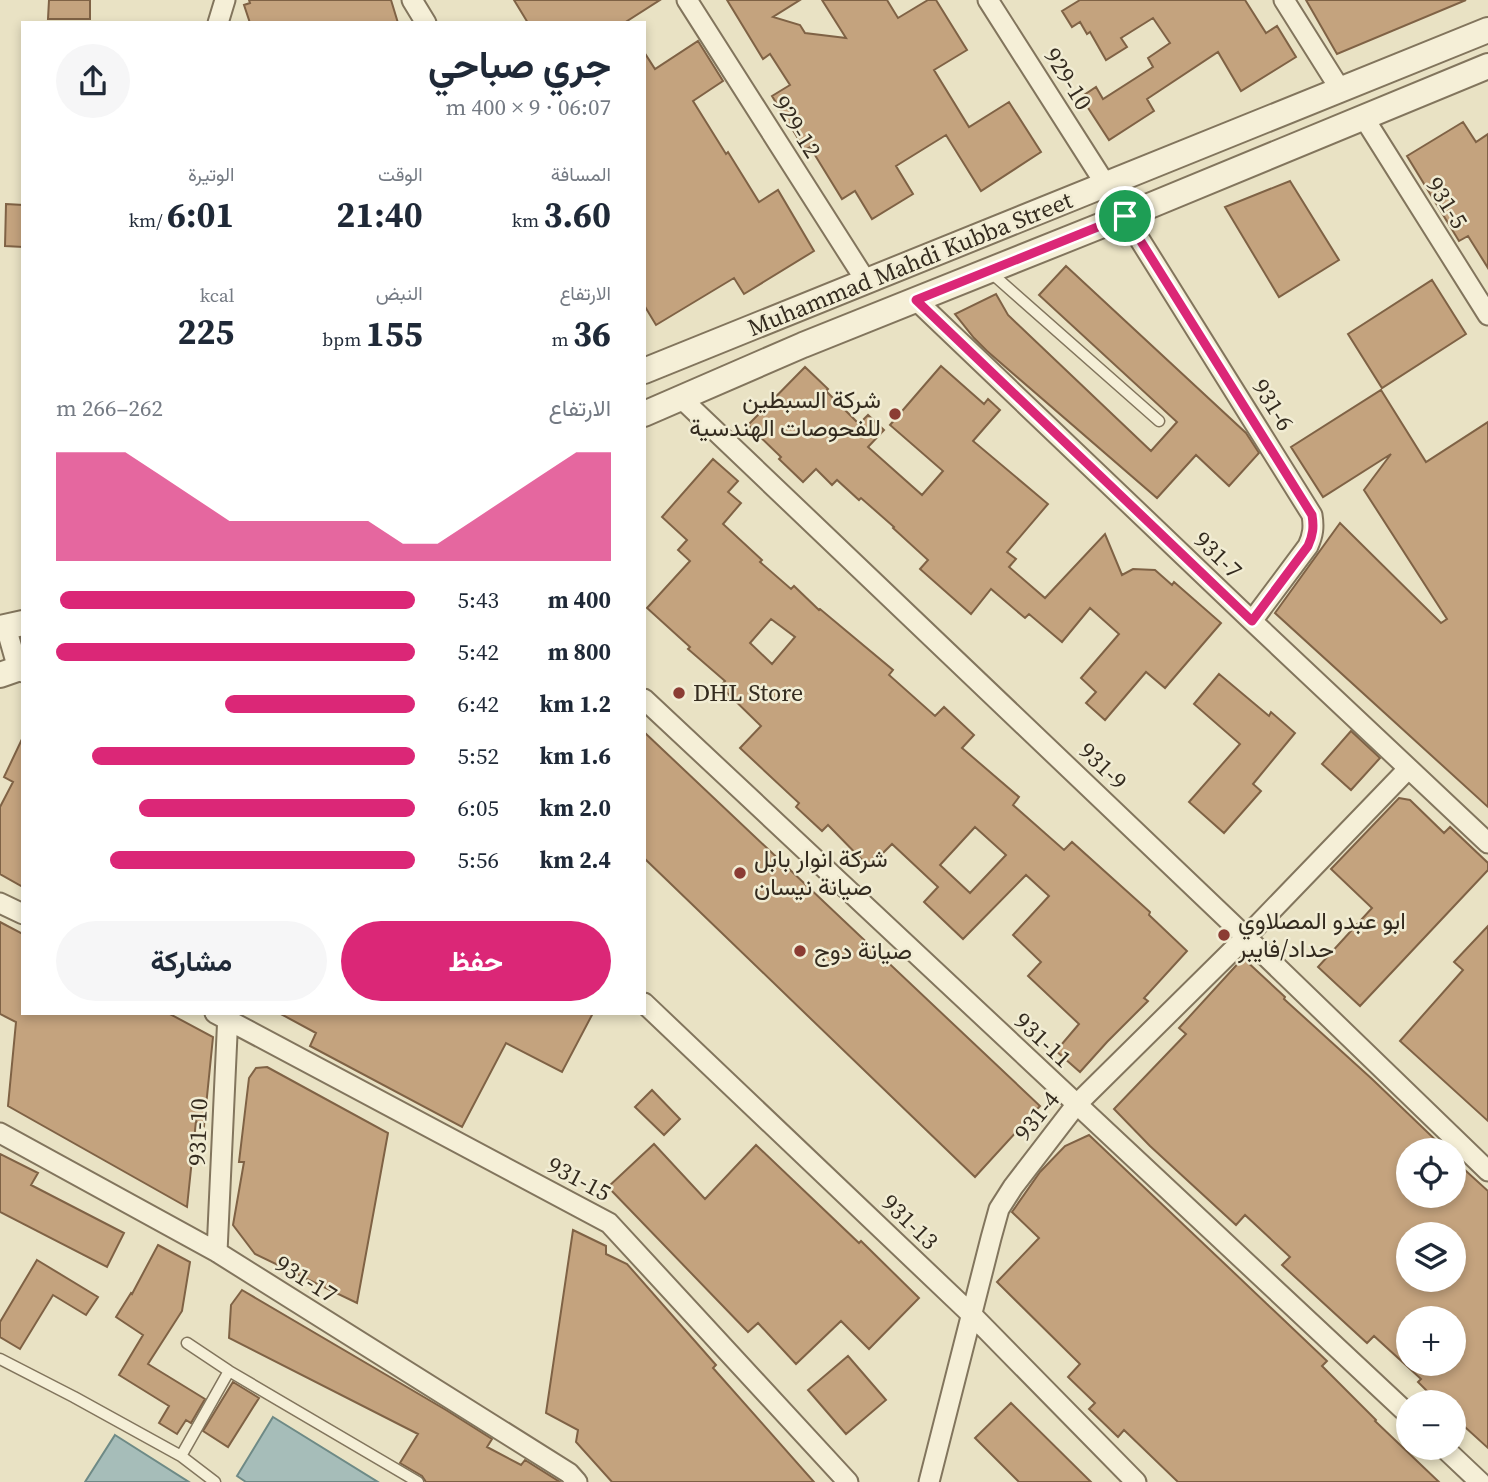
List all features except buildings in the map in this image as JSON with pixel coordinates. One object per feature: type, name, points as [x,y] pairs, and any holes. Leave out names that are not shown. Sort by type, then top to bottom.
[{"type":"street","points":[[219,21],[225,0]]},
{"type":"street","points":[[412,0],[425,21]]},
{"type":"street","name":"929-12","points":[[687,0],[866,281]]},
{"type":"street","name":"929-10","points":[[988,0],[1105,185]]},
{"type":"street","points":[[1284,0],[1340,89]]},
{"type":"street","name":"Muhammad Mahdi Kubba Street","points":[[646,370],[1488,30]]},
{"type":"street","name":"Muhammad Mahdi Kubba Street","points":[[646,413],[803,345],[1488,66]]},
{"type":"street","name":"931-5","points":[[1364,118],[1488,316]]},
{"type":"street","name":"931-6","points":[[1125,216],[1312,515],[1313,536],[1308,546],[1252,621]]},
{"type":"street","name":"931-7","points":[[916,300],[1488,843]]},
{"type":"street","points":[[798,308],[803,345]]},
{"type":"street","name":"931-9","points":[[682,398],[1488,1171]]},
{"type":"street","points":[[10,626],[16,671]]},
{"type":"street","name":"931-11","points":[[646,701],[1396,1403]]},
{"type":"street","name":"931-4","points":[[929,1482],[999,1209],[1013,1187],[1076,1105],[1246,937],[1408,769]]},
{"type":"street","points":[[0,902],[21,913]]},
{"type":"street","name":"931-13","points":[[646,1005],[972,1315],[1136,1482]]},
{"type":"street","name":"931-10","points":[[217,1252],[223,1015]]},
{"type":"street","name":"931-15","points":[[223,1015],[609,1223],[848,1482]]},
{"type":"street","name":"931-17","points":[[0,1133],[217,1252],[569,1473],[577,1482]]},
{"type":"street","points":[[1457,1460],[1480,1482]]},
{"type":"lane","points":[[988,271],[1159,421]]},
{"type":"lane","points":[[187,1343],[229,1371],[418,1482]]},
{"type":"lane","points":[[0,1360],[181,1456],[215,1482]]},
{"type":"lane","points":[[181,1456],[229,1371]]},
{"type":"water","points":[[273,1417],[378,1482],[246,1482],[237,1476]]},
{"type":"water","points":[[115,1435],[189,1482],[85,1482]]},
{"type":"place","name":"شركة السبطين للفحوصات الهندسية","points":[[895,414]]},
{"type":"place","name":"DHL Store","points":[[679,693]]},
{"type":"place","name":"شركة انوار بابل صيانة نيسان","points":[[740,873]]},
{"type":"place","name":"ابو عبدو المصلاوي حداد/فايبر","points":[[1224,935]]},
{"type":"place","name":"صيانة دوج","points":[[800,951]]},
{"type":"route","points":[[1125,216],[1312,515],[1313,536],[1308,546],[1252,621],[916,300],[1125,216]]}]
